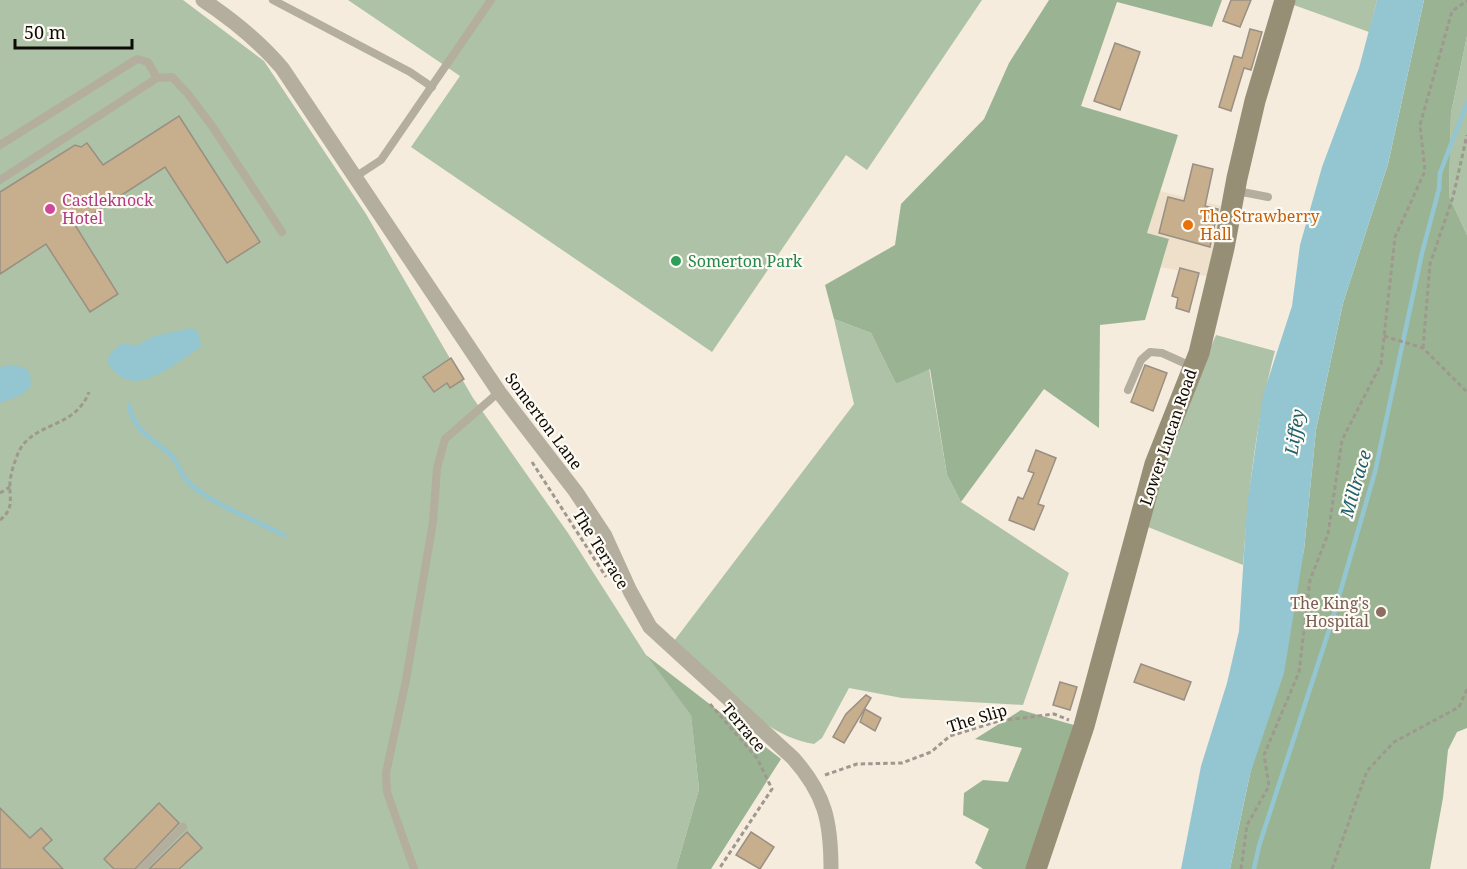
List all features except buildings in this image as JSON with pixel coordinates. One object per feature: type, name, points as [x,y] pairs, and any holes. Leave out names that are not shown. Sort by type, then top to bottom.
[{"type":"street","name":"Somerton Lane","points":[[203,0],[237,23],[263,46],[282,68],[498,392],[570,484],[605,536],[630,591],[650,627],[793,758],[812,780],[825,810],[831,869]]},
{"type":"street","name":"Lower Lucan Road","points":[[1036,869],[1083,726],[1154,468],[1193,367],[1210,309],[1255,101],[1284,0]]},
{"type":"lane","points":[[273,0],[410,72],[432,87]]},
{"type":"lane","points":[[355,177],[381,160],[491,0]]},
{"type":"lane","points":[[0,145],[137,59],[148,62],[157,78]]},
{"type":"lane","points":[[0,180],[157,78],[172,77],[188,94],[282,232]]},
{"type":"lane","points":[[1235,191],[1268,197]]},
{"type":"lane","points":[[1128,390],[1141,360],[1150,351],[1162,353],[1193,367]]},
{"type":"lane","points":[[414,869],[387,792],[386,773],[406,680],[433,522],[436,468],[445,439],[498,392]]},
{"type":"lane","points":[[141,869],[183,827]]},
{"type":"path","points":[[1240,869],[1247,825],[1269,786],[1264,755],[1299,672],[1310,580],[1328,534],[1342,440],[1380,364],[1395,237],[1425,171],[1420,125],[1452,11],[1467,1]]},
{"type":"path","points":[[1423,348],[1430,264],[1453,197],[1467,135]]},
{"type":"path","points":[[1384,336],[1423,348],[1467,392]]},
{"type":"path","points":[[0,520],[11,508],[12,472],[25,443],[43,430],[71,417],[80,409],[89,392]]},
{"type":"path","name":"The Terrace","points":[[526,453],[609,582]]},
{"type":"path","points":[[0,493],[10,487]]},
{"type":"path","points":[[1332,869],[1366,771],[1394,742],[1459,707],[1467,689]]},
{"type":"path","name":"Terrace","points":[[708,700],[757,758],[772,789],[719,869]]},
{"type":"path","name":"The Slip","points":[[812,780],[857,764],[902,763],[931,752],[950,736],[999,722],[1054,714],[1083,726]]},
{"type":"shaded area","points":[[1160,191],[1221,206],[1210,277],[1161,267],[1169,240],[1147,233]]},
{"type":"green space","points":[[0,0],[183,0],[264,61],[366,214],[473,398],[568,533],[646,655],[691,714],[699,789],[676,869],[0,869]]},
{"type":"green space","name":"Somerton Park","points":[[348,0],[982,0],[867,170],[846,155],[712,352],[411,147],[460,76]]},
{"type":"green space","points":[[1049,0],[1222,0],[1212,27],[1117,2],[1081,106],[1178,135],[1147,233],[1169,239],[1145,320],[1100,325],[1099,428],[1044,389],[961,502],[947,475],[930,369],[896,384],[871,333],[834,319],[825,285],[895,245],[901,204],[984,119],[1009,63]]},
{"type":"green space","points":[[1293,0],[1377,0],[1369,32],[1291,4]]},
{"type":"green space","name":"The King's Hospital","points":[[1424,0],[1467,0],[1467,36],[1451,113],[1449,196],[1467,235],[1467,728],[1457,732],[1448,750],[1443,798],[1430,869],[1230,869],[1250,774],[1304,550],[1316,430],[1343,303],[1388,164]]},
{"type":"green space","points":[[1467,36],[1467,235],[1449,196],[1451,113]]},
{"type":"green space","points":[[834,319],[871,333],[896,384],[929,368],[947,475],[961,502],[1069,573],[1023,705],[902,698],[849,688],[822,738],[814,744],[795,739],[757,718],[674,641],[854,404]]},
{"type":"green space","points":[[1216,335],[1275,351],[1268,377],[1254,457],[1243,565],[1148,527],[1178,422]]},
{"type":"green space","points":[[646,655],[781,759],[711,869],[676,869],[699,789],[691,715]]},
{"type":"green space","points":[[1021,710],[1074,725],[1026,869],[983,869],[975,863],[989,829],[963,815],[964,793],[983,780],[1008,782],[1022,748],[975,739]]},
{"type":"water","name":"Liffey","points":[[1377,0],[1424,0],[1388,164],[1343,303],[1316,430],[1304,550],[1284,673],[1250,774],[1230,869],[1181,869],[1201,766],[1227,683],[1239,631],[1247,506],[1263,395],[1292,306],[1300,245],[1322,167],[1359,68]]},
{"type":"water","points":[[192,328],[199,334],[201,347],[152,377],[127,380],[116,374],[107,361],[111,353],[121,344],[138,345],[154,336]]},
{"type":"water","points":[[12,365],[30,372],[31,386],[21,395],[0,403],[0,367]]},
{"type":"waterway","name":"Millrace","points":[[1254,869],[1259,846],[1330,627],[1375,472],[1422,253],[1439,189],[1440,173],[1467,103]]},
{"type":"waterway","points":[[129,405],[131,414],[139,427],[172,456],[190,484],[223,506],[284,535]]},
{"type":"place","name":"Castleknock Hotel","points":[[50,209]]},
{"type":"place","name":"The Strawberry Hall","points":[[1188,225]]},
{"type":"place","name":"Somerton Park","points":[[676,261]]},
{"type":"place","name":"The King's Hospital","points":[[1381,612]]}]
